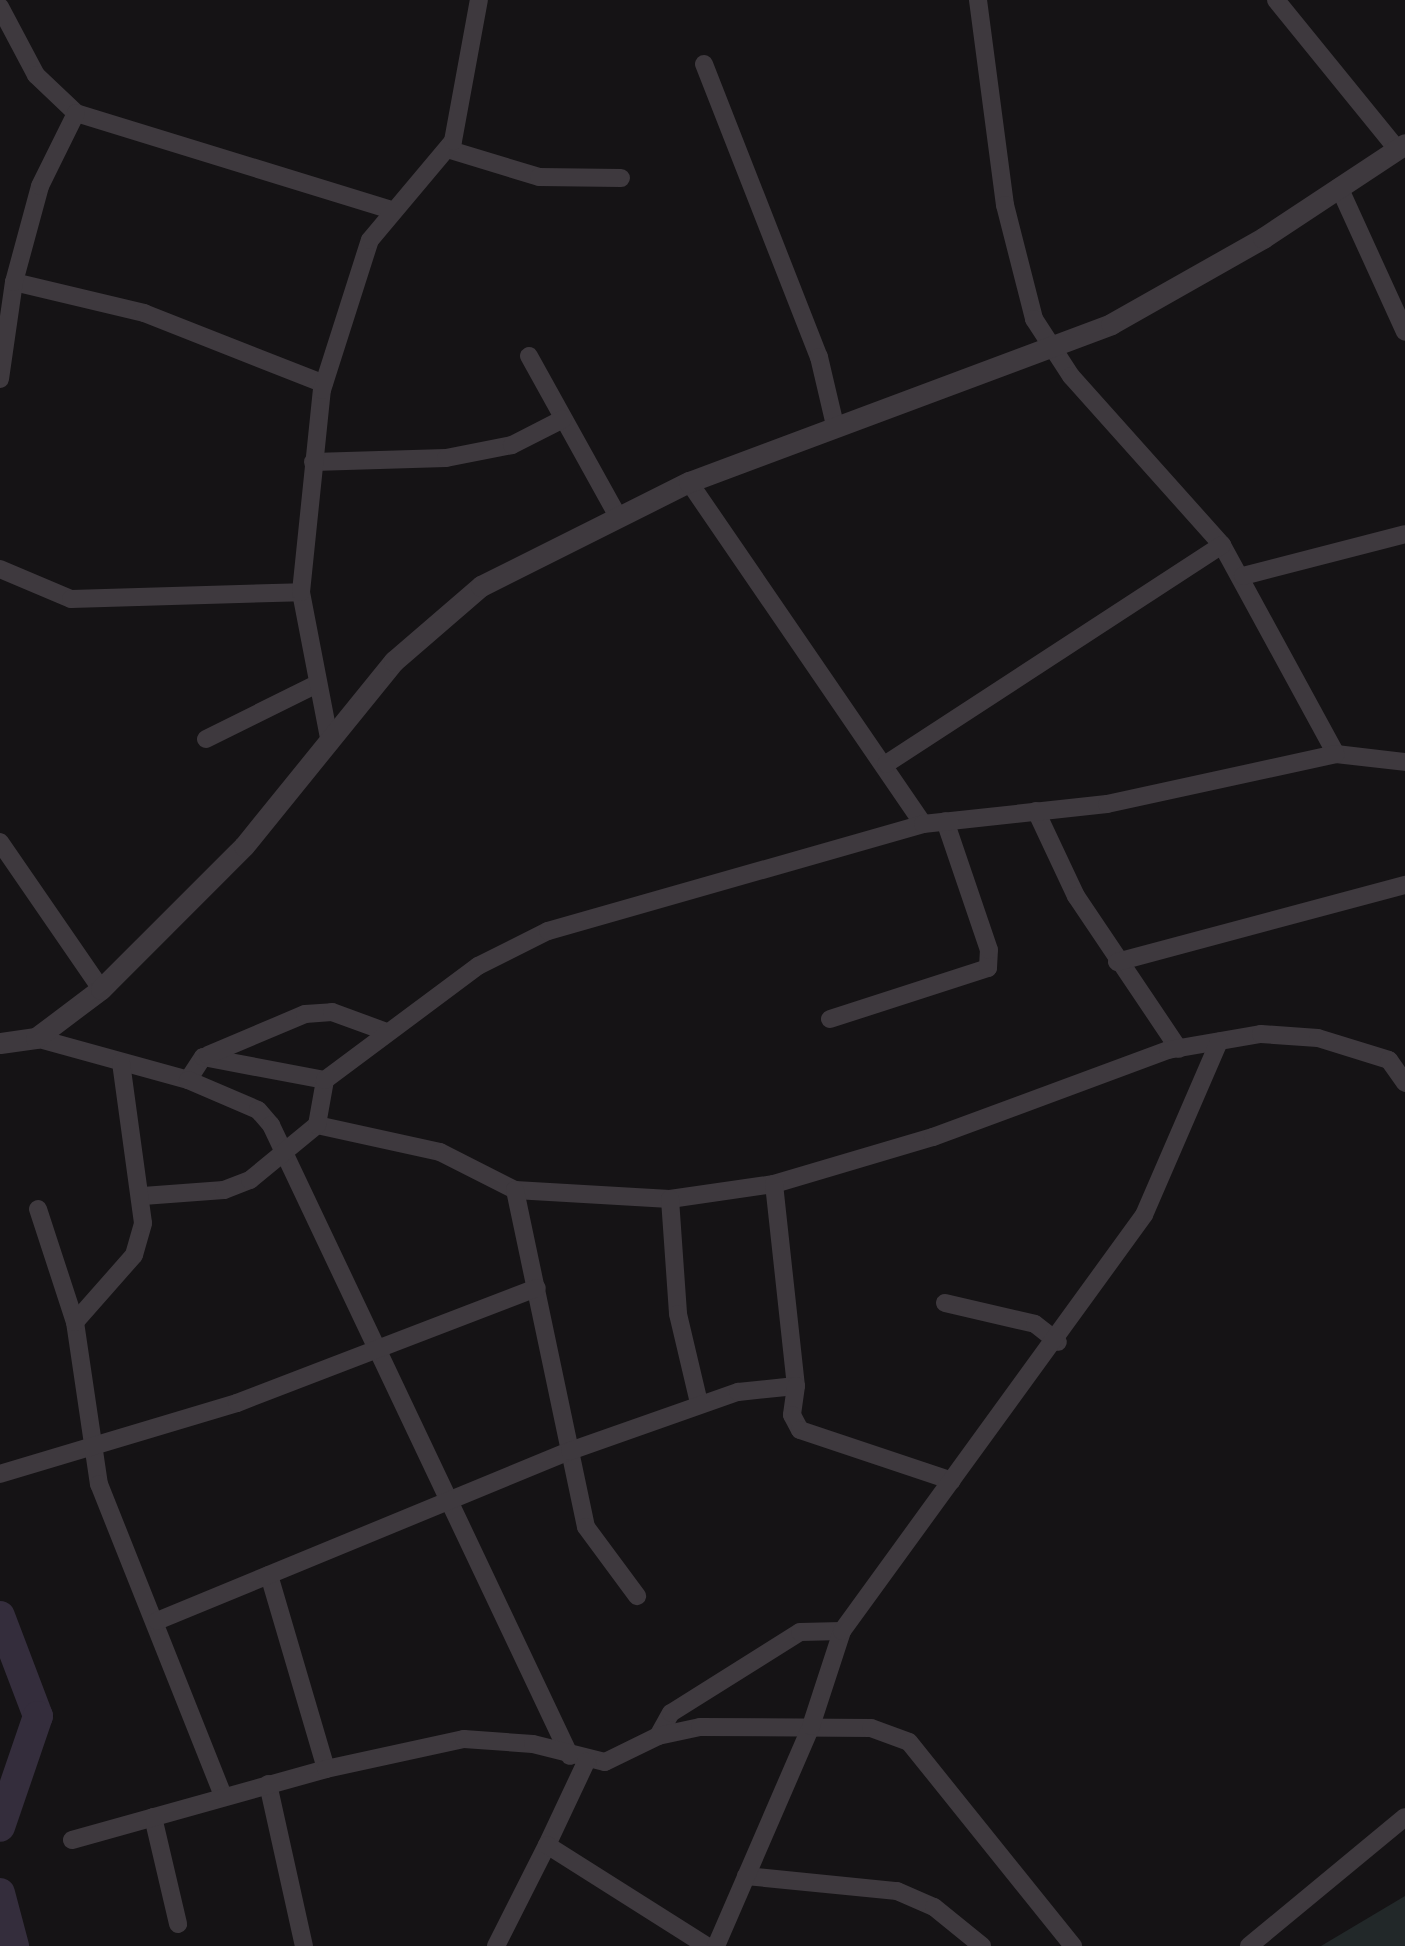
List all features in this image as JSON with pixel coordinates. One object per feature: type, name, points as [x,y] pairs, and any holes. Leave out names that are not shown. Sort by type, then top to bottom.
[{"type":"street","points":[[330,743],[314,686],[301,592],[324,384],[370,240],[389,209],[447,149],[478,41],[479,0]]},
{"type":"street","points":[[978,0],[1012,247],[1050,347],[1222,545],[1336,754]]},
{"type":"street","points":[[36,1038],[101,989],[244,846],[444,613],[519,562],[689,482],[1050,347],[1169,294],[1401,147],[1276,0]]},
{"type":"street","points":[[0,8],[36,75],[76,113],[389,209]]},
{"type":"street","points":[[704,64],[819,357],[835,425]]},
{"type":"street","points":[[0,379],[14,282],[40,186],[76,113]]},
{"type":"street","points":[[447,149],[539,177],[622,178]]},
{"type":"street","points":[[1339,187],[1405,332]]},
{"type":"street","points":[[14,282],[144,313],[324,384]]},
{"type":"street","points":[[529,356],[617,514]]},
{"type":"street","points":[[313,462],[446,458],[512,445],[563,418]]},
{"type":"street","points":[[689,482],[923,824]]},
{"type":"street","points":[[1243,576],[1405,534]]},
{"type":"street","points":[[886,764],[1222,545]]},
{"type":"street","points":[[0,568],[71,599],[301,592]]},
{"type":"street","points":[[206,739],[314,686]]},
{"type":"street","points":[[143,1196],[224,1190],[250,1180],[317,1125],[325,1080],[384,1031],[478,966],[548,931],[923,824],[1107,805],[1336,754],[1405,762]]},
{"type":"street","points":[[1036,811],[1117,962],[1179,1048]]},
{"type":"street","points":[[830,1018],[988,968],[989,950],[945,821]]},
{"type":"street","points":[[0,842],[101,989]]},
{"type":"street","points":[[1117,962],[1405,885]]},
{"type":"street","points":[[188,1080],[203,1057],[304,1014],[332,1012],[384,1031]]},
{"type":"street","points":[[0,1043],[36,1038],[188,1080],[258,1110],[284,1149],[447,1502],[578,1759],[547,1845],[496,1946]]},
{"type":"street","points":[[317,1125],[440,1152],[515,1190],[670,1199],[774,1184],[933,1137],[1179,1048],[1318,1038],[1397,1057],[1405,1083]]},
{"type":"street","points":[[716,1946],[811,1726],[842,1630],[1058,1342],[1144,1215],[1219,1042]]},
{"type":"street","points":[[203,1057],[325,1080]]},
{"type":"street","points":[[75,1322],[134,1255],[143,1196],[121,1063]]},
{"type":"street","points":[[774,1184],[796,1385],[792,1415],[800,1430],[952,1481]]},
{"type":"street","points":[[515,1190],[586,1527],[637,1596]]},
{"type":"street","points":[[670,1199],[678,1314],[699,1403]]},
{"type":"street","points":[[38,1209],[75,1322],[99,1484],[224,1796]]},
{"type":"street","points":[[0,1474],[237,1403],[537,1288]]},
{"type":"street","points":[[945,1303],[1035,1324],[1058,1342]]},
{"type":"street","points":[[157,1621],[570,1451],[699,1403],[796,1385]]},
{"type":"street","points":[[269,1575],[326,1768]]},
{"type":"street","points":[[658,1736],[671,1713],[800,1632],[842,1630]]},
{"type":"street","points":[[72,1840],[326,1768],[464,1739],[578,1759],[623,1756],[658,1736],[700,1727],[811,1726],[900,1734],[1073,1946]]},
{"type":"street","points":[[268,1784],[304,1946]]},
{"type":"street","points":[[153,1817],[178,1924]]},
{"type":"street","points":[[1249,1946],[1405,1817]]},
{"type":"street","points":[[547,1845],[707,1946]]},
{"type":"street","points":[[746,1876],[897,1892],[934,1907],[982,1946]]},
{"type":"shaded area","points":[[1405,1896],[1405,1946],[1321,1946]]},
{"type":"waterway","points":[[0,1616],[38,1716],[0,1827]]},
{"type":"waterway","points":[[0,1893],[14,1946]]}]
